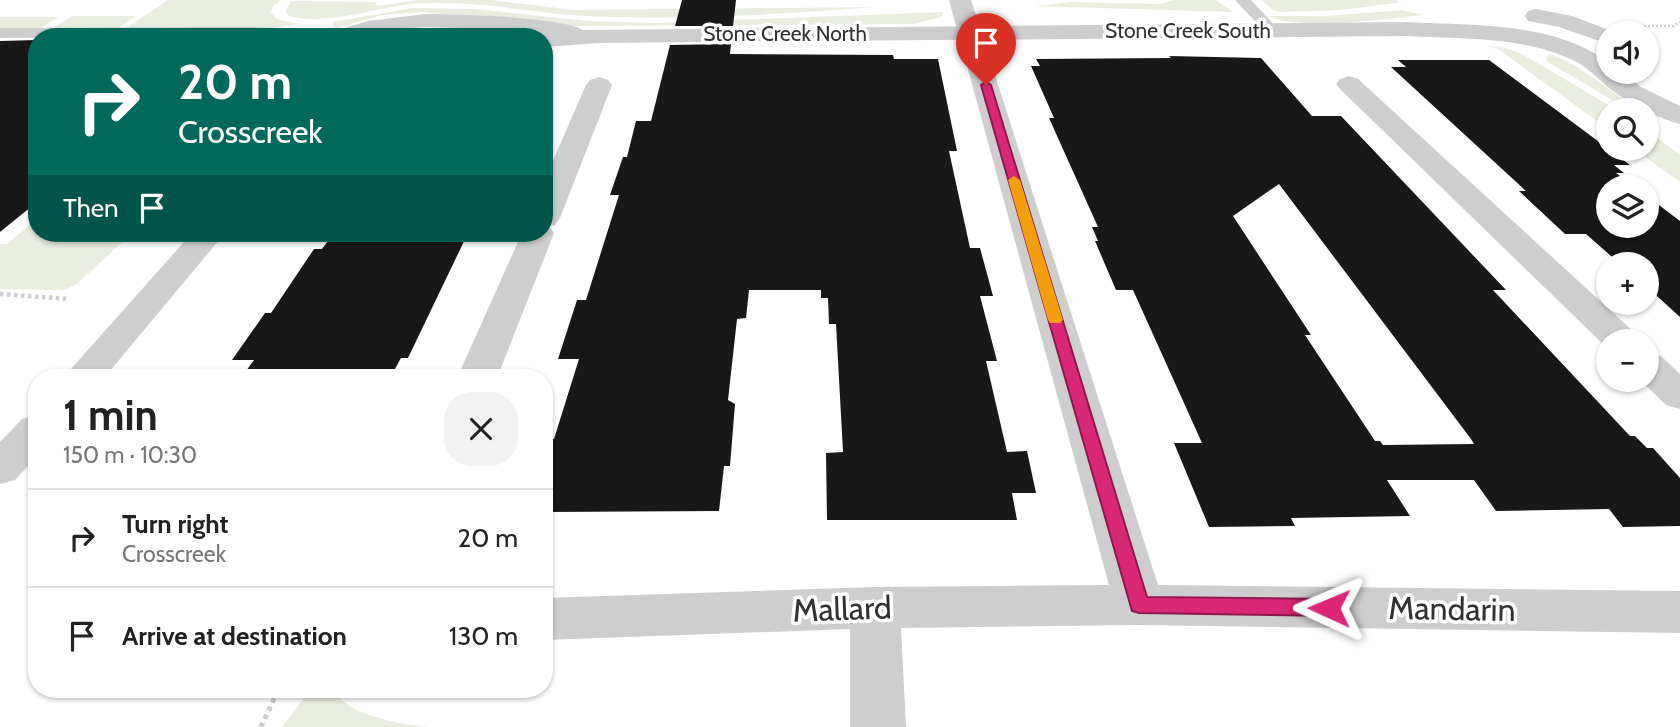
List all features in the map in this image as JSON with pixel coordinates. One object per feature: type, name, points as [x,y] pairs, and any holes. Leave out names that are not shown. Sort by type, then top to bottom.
[{"type":"street","name":"Stone Creek South","points":[[1406,29],[1455,18],[1496,14],[1564,21],[1596,33]]},
{"type":"street","name":"Stone Creek South","points":[[965,16],[1272,31],[1406,29],[1512,36],[1555,44],[1587,58],[1631,92],[1680,116]]},
{"type":"street","name":"Stone Creek North","points":[[553,39],[965,16]]},
{"type":"street","points":[[965,16],[1139,605]]},
{"type":"street","name":"Stone Creek North","points":[[365,28],[402,21],[441,20],[520,28]]},
{"type":"street","name":"Stone Creek North","points":[[553,31],[599,36]]},
{"type":"street","points":[[1349,84],[1609,329]]},
{"type":"street","points":[[1657,84],[1680,110]]},
{"type":"street","points":[[553,196],[599,85]]},
{"type":"street","points":[[91,369],[201,242]]},
{"type":"street","points":[[481,369],[534,242]]},
{"type":"street","points":[[1659,376],[1680,396]]},
{"type":"street","points":[[0,469],[28,439]]},
{"type":"street","name":"Mallard","points":[[553,619],[875,608],[1139,605]]},
{"type":"street","name":"Mandarin","points":[[1139,605],[1680,612]]},
{"type":"street","points":[[875,608],[878,727]]},
{"type":"lane","points":[[1242,0],[1272,31]]},
{"type":"lane","points":[[0,33],[28,33]]},
{"type":"path","points":[[1659,27],[1673,26],[1680,22]]},
{"type":"path","points":[[0,294],[70,299]]},
{"type":"path","points":[[261,727],[274,698]]},
{"type":"shaded area","points":[[168,0],[281,0],[273,6],[271,13],[277,19],[299,24],[272,28],[127,28]]},
{"type":"shaded area","points":[[417,0],[491,0],[574,10],[877,7],[658,18],[585,16],[446,3],[410,4],[321,19],[289,16],[286,11],[291,1],[376,2],[377,6]]},
{"type":"shaded area","points":[[1175,0],[1215,0],[1233,12],[1035,6],[1072,2],[1160,4]]},
{"type":"shaded area","points":[[1261,0],[1397,0],[1397,3],[1339,10],[1281,12],[1273,10]]},
{"type":"shaded area","points":[[413,8],[476,9],[588,21],[656,23],[943,12],[942,17],[914,24],[570,26],[420,12],[383,15],[335,28],[332,22]]},
{"type":"shaded area","points":[[1402,10],[1423,15],[1321,23],[1301,23],[1269,16],[1328,16]]},
{"type":"shaded area","points":[[72,16],[136,16],[118,28],[53,28]]},
{"type":"shaded area","points":[[0,17],[58,17],[41,28],[0,29]]},
{"type":"shaded area","points":[[1485,46],[1520,53],[1597,98],[1596,120],[1498,49]]},
{"type":"shaded area","points":[[1550,54],[1574,65],[1596,80],[1596,84],[1601,84],[1622,98],[1609,98],[1548,62],[1546,57]]},
{"type":"shaded area","points":[[1659,139],[1680,155],[1680,182],[1651,161],[1659,161]]},
{"type":"shaded area","points":[[28,226],[28,242],[122,242],[77,284],[65,290],[0,289],[0,244],[7,244]]},
{"type":"shaded area","points":[[304,698],[339,698],[353,708],[370,715],[428,727],[282,727]]},
{"type":"building","points":[[682,0],[736,0],[733,26],[675,26]]},
{"type":"building","points":[[28,40],[28,209],[0,232],[0,41]]},
{"type":"building","points":[[731,44],[730,54],[893,55],[894,59],[938,59],[957,151],[949,151],[970,248],[980,248],[993,296],[980,296],[997,361],[986,361],[1007,452],[1027,451],[1036,493],[1012,493],[1017,520],[827,520],[826,453],[843,452],[836,324],[829,324],[828,298],[821,298],[821,290],[749,290],[746,318],[737,319],[728,400],[735,404],[730,466],[724,466],[719,511],[553,512],[553,439],[579,359],[558,359],[577,300],[586,300],[619,195],[610,195],[623,157],[627,157],[636,121],[651,121],[670,45]]},
{"type":"building","points":[[1169,56],[1261,58],[1312,116],[1341,116],[1506,290],[1493,290],[1630,436],[1635,436],[1647,448],[1653,448],[1680,478],[1680,526],[1623,527],[1609,509],[1496,511],[1474,480],[1387,480],[1410,516],[1291,518],[1295,526],[1209,527],[1174,443],[1202,443],[1133,290],[1116,290],[1095,241],[1098,241],[1092,227],[1098,227],[1049,118],[1054,118],[1031,66],[1040,66],[1036,59],[1171,58]],"holes":[[[1279,184],[1474,444],[1383,445],[1380,441],[1375,441],[1305,335],[1311,335],[1233,216]]]},
{"type":"building","points":[[1398,60],[1489,60],[1596,140],[1596,161],[1625,161],[1630,165],[1614,165],[1624,173],[1616,173],[1619,175],[1596,175],[1596,238],[1659,238],[1659,205],[1680,221],[1680,317],[1659,298],[1659,252],[1606,252],[1586,234],[1565,234],[1519,191],[1526,191],[1391,67],[1406,67]]},
{"type":"building","points":[[327,242],[464,242],[408,358],[401,358],[395,369],[248,369],[254,360],[232,360],[265,313],[271,313],[314,249],[322,249]]},
{"type":"slow traffic","points":[[1014,180],[1055,320]]},
{"type":"route","points":[[986,85],[1139,605],[1329,608]]}]
